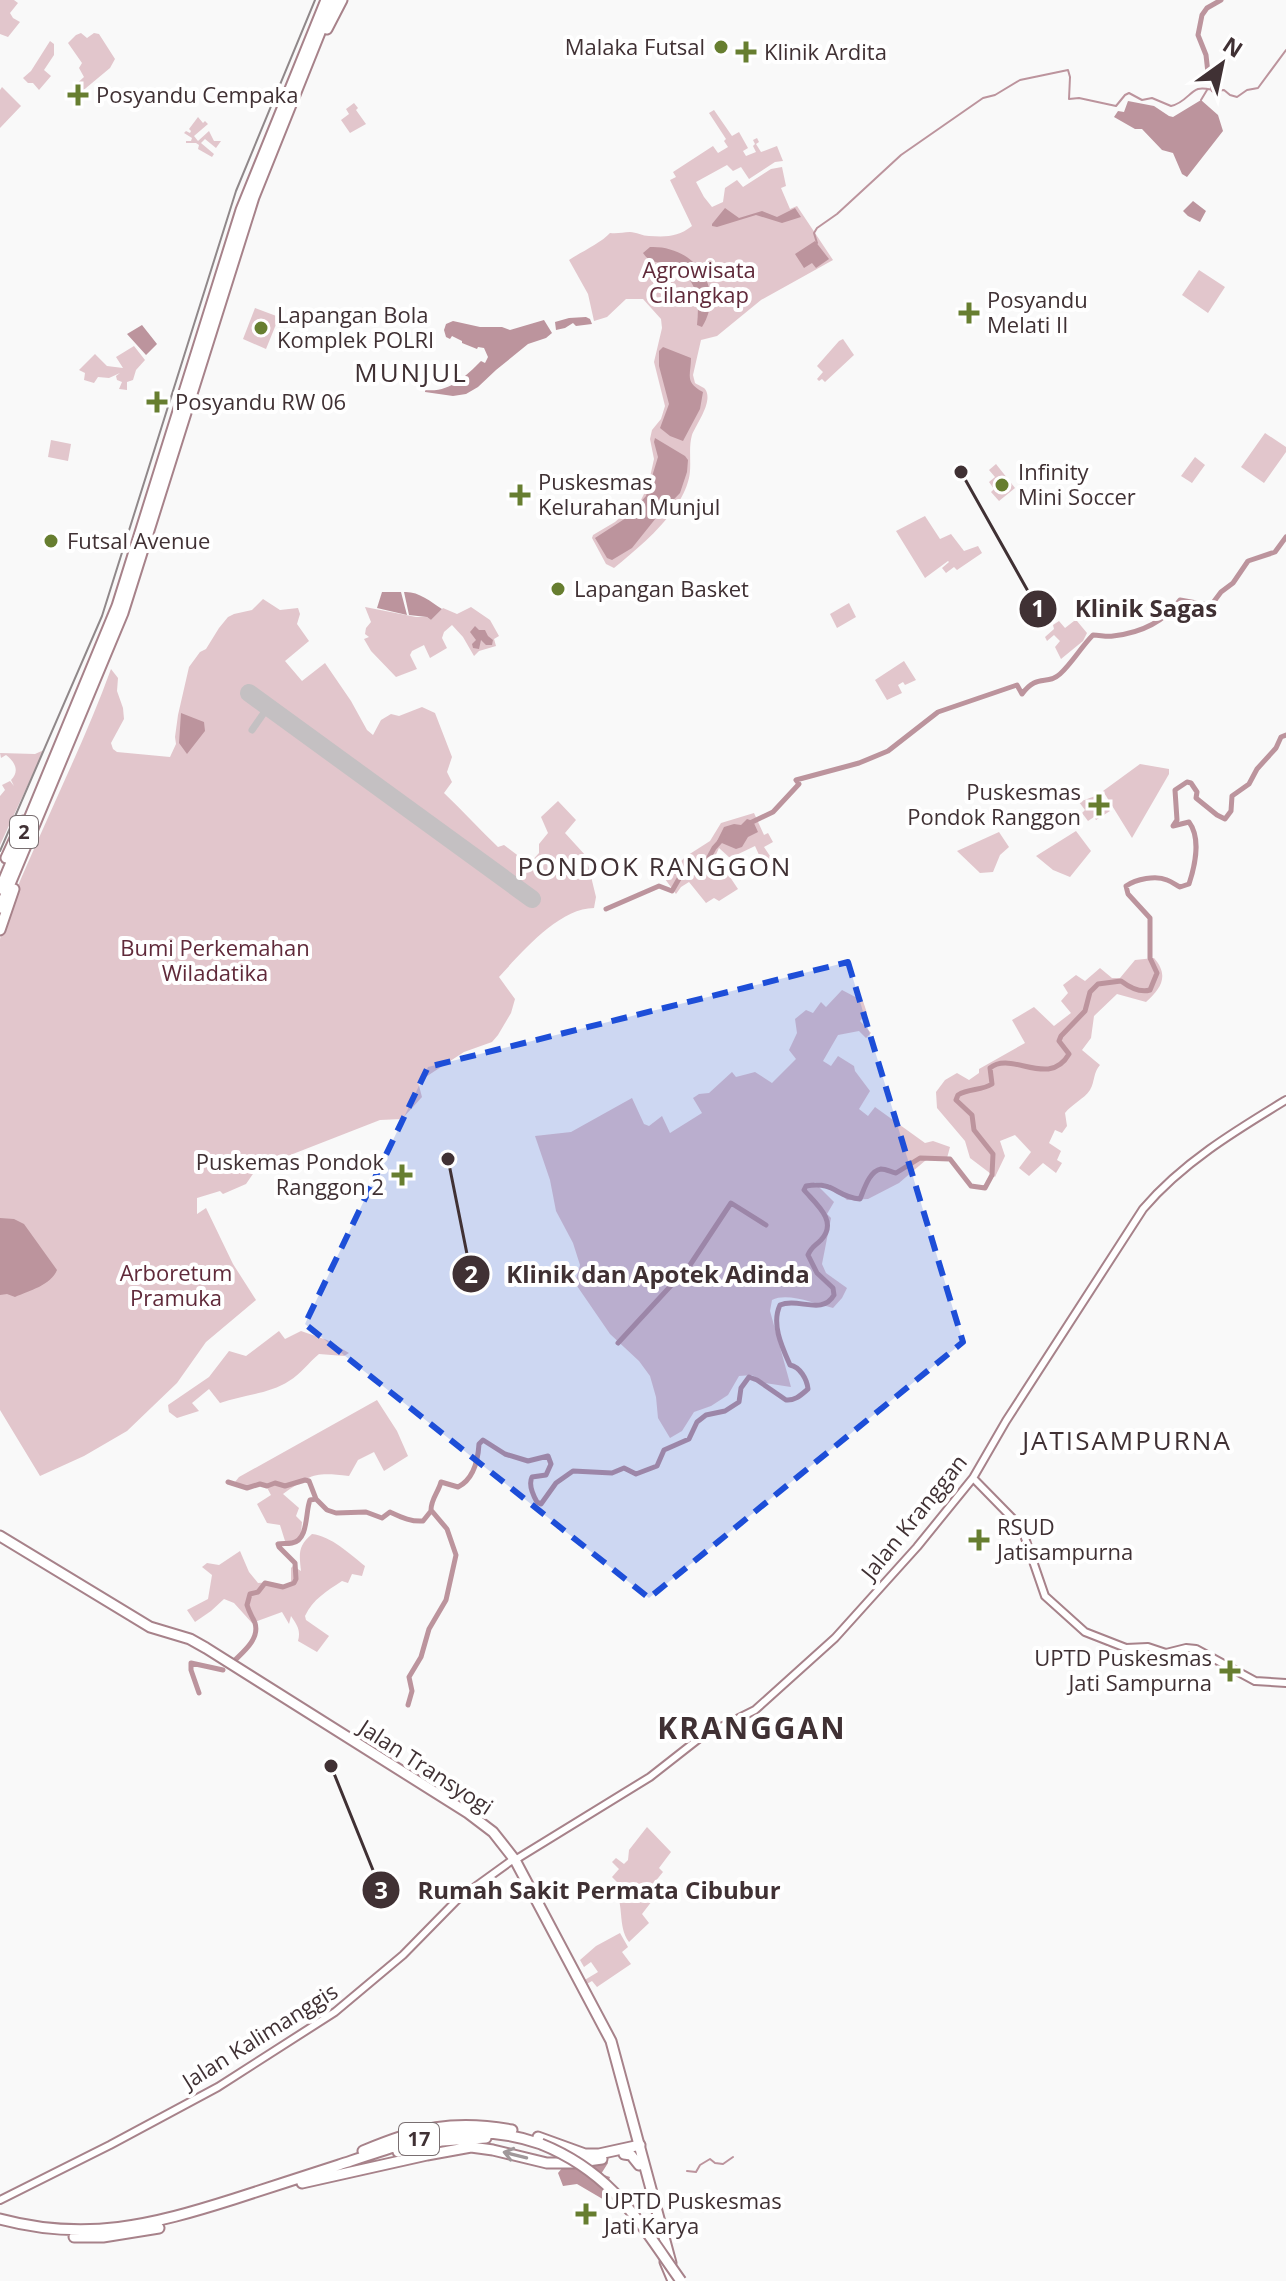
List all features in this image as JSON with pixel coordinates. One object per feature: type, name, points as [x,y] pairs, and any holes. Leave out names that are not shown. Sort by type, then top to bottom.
[{"type":"highway","name":"2","points":[[0,908],[130,567],[241,210],[326,0]]},
{"type":"highway","name":"2","points":[[0,889],[123,613],[254,197],[333,0]]},
{"type":"highway","points":[[309,60],[342,0]]},
{"type":"highway","points":[[0,862],[52,776]]},
{"type":"highway","points":[[0,930],[53,795],[52,776]]},
{"type":"highway","points":[[0,875],[14,838]]},
{"type":"highway","name":"Jalan Transyogi","points":[[0,1536],[150,1627],[202,1651],[381,1761],[477,1823],[515,1858],[613,2052],[677,2281]]},
{"type":"highway","name":"Jalan Transyogi","points":[[0,1542],[144,1630],[173,1638]]},
{"type":"highway","name":"Jalan Transyogi","points":[[613,2052],[631,2133],[638,2148],[639,2165],[659,2249],[677,2281]]},
{"type":"highway","points":[[302,2180],[404,2135],[456,2124],[524,2133],[575,2151],[593,2154],[618,2152],[631,2155],[639,2165]]},
{"type":"highway","name":"17","points":[[0,2225],[47,2234],[144,2231],[182,2222],[391,2147],[441,2134],[472,2132],[504,2135],[574,2160],[615,2191],[644,2227],[677,2281]]},
{"type":"highway","points":[[618,2152],[630,2142],[631,2133]]},
{"type":"highway","points":[[302,2180],[471,2147],[558,2164],[638,2148]]},
{"type":"highway","name":"17","points":[[0,2219],[48,2229],[102,2234]]},
{"type":"main road","name":"Jalan Kranggan","points":[[515,1858],[650,1777],[701,1737],[755,1710],[835,1638],[917,1547],[973,1478],[1006,1421],[1143,1209],[1162,1187],[1188,1165],[1286,1100]]},
{"type":"main road","points":[[973,1478],[1022,1531],[1045,1596],[1085,1632],[1126,1648],[1148,1647],[1166,1653],[1196,1649],[1255,1681],[1286,1683]]},
{"type":"main road","name":"Jalan Kalimanggis","points":[[0,2200],[218,2087],[335,2012],[403,1955],[457,1900],[515,1858]]},
{"type":"highlighted area","points":[[848,962],[963,1342],[649,1598],[305,1324],[428,1067]]},
{"type":"green space","points":[[0,0],[18,3],[10,13],[20,22],[8,37],[0,34]]},
{"type":"green space","points":[[81,33],[87,38],[94,33],[99,34],[115,59],[110,68],[80,93],[73,87],[84,77],[79,68],[82,63],[68,43]]},
{"type":"green space","points":[[50,41],[54,44],[54,55],[44,70],[51,76],[39,90],[23,78]]},
{"type":"green space","points":[[2,87],[21,106],[0,128],[0,90]]},
{"type":"green space","points":[[354,103],[366,124],[350,133],[341,120],[349,114],[346,109]]},
{"type":"green space","name":"Agrowisata Cilangkap","points":[[714,110],[732,136],[739,132],[748,148],[743,151],[746,156],[756,152],[753,140],[757,138],[759,142],[756,144],[761,152],[777,146],[783,161],[775,162],[749,179],[741,167],[733,171],[727,165],[696,182],[704,197],[712,207],[723,202],[725,188],[737,180],[743,187],[771,169],[782,167],[786,186],[781,188],[790,209],[797,206],[833,260],[761,300],[717,336],[701,340],[693,375],[695,383],[705,389],[707,400],[692,435],[690,473],[685,491],[659,528],[614,568],[606,564],[592,538],[641,500],[648,486],[654,459],[650,439],[665,406],[654,362],[662,328],[661,319],[643,299],[626,299],[607,317],[594,321],[588,294],[569,260],[610,233],[667,236],[692,226],[670,180],[676,177],[673,172],[713,146],[718,153],[728,147],[709,113]]},
{"type":"green space","points":[[198,117],[208,124],[194,136],[198,141],[209,131],[214,141],[221,141],[216,148],[205,139],[201,143],[214,154],[212,157],[198,149],[196,143],[186,143],[192,138],[184,133],[190,133],[189,129]]},
{"type":"green space","points":[[1199,270],[1225,287],[1208,313],[1182,295]]},
{"type":"green space","name":"Lapangan Bola Komplek POLRI","points":[[255,308],[279,317],[266,349],[243,339]]},
{"type":"green space","points":[[843,339],[854,355],[825,382],[822,379],[819,381],[817,379],[823,372],[817,366]]},
{"type":"green space","points":[[134,346],[145,360],[136,370],[133,380],[127,382],[127,390],[119,389],[122,382],[116,376],[120,373],[109,378],[98,377],[94,383],[84,380],[85,373],[79,370],[95,354],[107,366],[123,368],[116,357]]},
{"type":"green space","points":[[1265,433],[1286,447],[1286,452],[1264,483],[1241,467]]},
{"type":"green space","points":[[51,440],[71,444],[68,461],[48,457]]},
{"type":"green space","points":[[1195,457],[1205,465],[1192,483],[1181,476]]},
{"type":"green space","name":"Infinity Mini Soccer","points":[[996,464],[1015,488],[999,501],[991,492],[994,489],[989,482],[995,477],[989,470]]},
{"type":"green space","points":[[925,516],[940,539],[951,534],[964,551],[978,546],[982,553],[957,570],[954,567],[946,573],[942,568],[948,561],[925,578],[896,531]]},
{"type":"green space","name":"Bumi Perkemahan Wiladatika","points":[[263,599],[280,610],[298,608],[297,624],[309,641],[285,661],[302,681],[325,663],[373,735],[381,720],[391,714],[399,716],[422,707],[435,713],[452,757],[447,772],[452,782],[444,793],[498,847],[504,845],[529,864],[539,853],[539,844],[548,833],[541,817],[558,801],[576,820],[565,833],[586,856],[596,897],[594,908],[567,915],[529,945],[508,967],[499,977],[515,999],[498,1035],[492,1042],[464,1052],[418,1082],[422,1097],[402,1119],[380,1120],[257,1168],[246,1184],[223,1194],[220,1191],[197,1198],[197,1214],[206,1208],[233,1264],[256,1300],[206,1342],[177,1383],[127,1431],[84,1456],[40,1476],[0,1410],[0,939],[17,889],[111,669],[118,678],[117,691],[124,719],[111,743],[113,749],[117,752],[170,757],[176,744],[178,715],[189,667],[228,617],[252,610]]},
{"type":"green space","points":[[849,603],[856,617],[837,628],[830,614]]},
{"type":"green space","points":[[365,607],[431,620],[443,608],[457,614],[471,607],[490,620],[499,636],[494,639],[496,646],[479,651],[474,656],[452,625],[442,638],[447,648],[430,658],[424,645],[412,651],[410,655],[417,669],[396,677],[364,639],[369,637],[365,634],[371,622]]},
{"type":"green space","points":[[1059,621],[1065,628],[1077,621],[1087,633],[1083,641],[1061,659],[1055,647],[1060,641],[1054,635],[1047,641],[1045,637]]},
{"type":"green space","points":[[904,661],[916,680],[898,685],[902,693],[887,700],[875,680]]},
{"type":"green space","points":[[44,750],[0,845],[0,796],[5,790],[2,785],[10,781],[14,786],[11,780],[16,770],[12,761],[6,755],[1,758],[0,753],[35,754]]},
{"type":"green space","points":[[1140,764],[1169,769],[1169,774],[1132,838],[1103,791]]},
{"type":"green space","points":[[1098,795],[1110,811],[1096,820],[1094,817],[1088,821],[1079,802]]},
{"type":"green space","points":[[754,813],[764,835],[768,833],[773,842],[764,847],[780,871],[769,877],[755,846],[730,858],[719,848],[713,861],[724,868],[738,889],[719,901],[714,898],[706,903],[689,882],[676,894],[665,879],[685,857],[710,841],[721,823]]},
{"type":"green space","points":[[1076,831],[1091,851],[1070,877],[1053,870],[1036,856]]},
{"type":"green space","points":[[999,832],[1009,847],[1000,855],[993,872],[980,873],[957,851]]},
{"type":"green space","points":[[1154,958],[1159,964],[1162,981],[1152,997],[1146,1002],[1117,994],[1094,1016],[1091,1038],[1082,1050],[1100,1065],[1090,1090],[1065,1113],[1067,1126],[1062,1133],[1055,1130],[1049,1143],[1061,1151],[1057,1160],[1062,1163],[1056,1173],[1043,1163],[1029,1176],[1019,1168],[1031,1152],[1015,1135],[1000,1141],[1005,1156],[995,1177],[970,1158],[965,1141],[937,1108],[936,1092],[945,1080],[957,1073],[969,1080],[979,1073],[979,1069],[1025,1043],[1012,1020],[1034,1007],[1054,1026],[1071,1013],[1061,1001],[1068,993],[1063,985],[1076,975],[1085,981],[1100,968],[1112,978],[1120,978],[1135,960]]},
{"type":"green space","points":[[842,990],[863,1001],[867,1013],[860,1021],[871,1033],[866,1038],[859,1031],[838,1035],[823,1061],[831,1066],[838,1056],[854,1066],[870,1091],[859,1109],[868,1116],[875,1107],[925,1143],[933,1141],[950,1147],[947,1158],[926,1160],[899,1183],[868,1199],[847,1200],[829,1184],[814,1182],[834,1202],[827,1214],[831,1218],[822,1264],[826,1273],[847,1288],[842,1298],[833,1308],[794,1298],[772,1300],[770,1311],[791,1387],[765,1383],[752,1375],[739,1376],[728,1395],[694,1412],[682,1431],[670,1438],[658,1418],[650,1376],[610,1334],[575,1283],[580,1265],[573,1243],[556,1211],[550,1180],[535,1136],[571,1132],[632,1098],[644,1124],[649,1126],[662,1116],[670,1133],[702,1113],[693,1098],[709,1093],[732,1072],[736,1077],[755,1072],[772,1083],[796,1059],[789,1050],[797,1033],[795,1019],[806,1010],[813,1013],[821,1002],[826,1007]]},
{"type":"green space","points":[[279,1331],[285,1339],[301,1331],[327,1340],[349,1353],[344,1356],[319,1354],[293,1378],[273,1389],[220,1403],[209,1389],[192,1403],[199,1411],[177,1418],[169,1412],[168,1405],[209,1377],[229,1351],[246,1356]]},
{"type":"green space","points":[[377,1400],[397,1431],[408,1456],[384,1471],[374,1452],[358,1460],[349,1476],[314,1476],[283,1494],[299,1508],[296,1516],[302,1522],[301,1535],[294,1543],[285,1541],[280,1525],[267,1523],[257,1504],[271,1495],[265,1484],[245,1487],[235,1482]]},
{"type":"green space","points":[[312,1534],[333,1542],[365,1566],[362,1576],[352,1574],[348,1583],[342,1581],[331,1588],[308,1610],[306,1620],[329,1636],[317,1652],[298,1641],[297,1625],[291,1616],[289,1624],[282,1612],[252,1623],[234,1603],[224,1599],[195,1622],[187,1610],[208,1599],[212,1575],[202,1567],[207,1563],[219,1565],[240,1551],[249,1572],[258,1583],[271,1582],[282,1586],[291,1582],[293,1566],[301,1571],[300,1550]]},
{"type":"green space","points":[[647,1827],[671,1852],[659,1868],[663,1872],[645,1894],[652,1901],[642,1914],[649,1923],[629,1942],[614,1888],[618,1883],[612,1877],[619,1869],[612,1862],[616,1858],[624,1864],[628,1860],[629,1850]]},
{"type":"green space","points":[[620,1933],[628,1947],[622,1952],[631,1964],[597,1987],[592,1981],[585,1985],[583,1981],[598,1972],[591,1962],[584,1967],[580,1960],[596,1946]]},
{"type":"shaded area","points":[[1201,100],[1218,115],[1223,131],[1187,177],[1182,174],[1173,153],[1162,150],[1142,129],[1135,129],[1114,117],[1118,111],[1124,112],[1128,101],[1154,106],[1173,117]]},
{"type":"shaded area","points":[[1193,201],[1206,211],[1200,222],[1183,211]]},
{"type":"shaded area","points":[[725,208],[739,218],[762,211],[777,217],[795,208],[801,217],[782,223],[756,215],[712,226]]},
{"type":"shaded area","points":[[815,241],[829,259],[816,268],[812,263],[804,268],[795,254]]},
{"type":"shaded area","points":[[650,247],[680,253],[702,271],[710,297],[709,312],[702,327],[697,325],[697,296],[690,280],[676,268],[648,258],[643,253]]},
{"type":"shaded area","points":[[586,317],[592,324],[576,326],[573,323],[556,330],[555,322]]},
{"type":"shaded area","points":[[544,320],[552,333],[528,344],[478,387],[466,394],[453,396],[425,392],[456,383],[481,361],[485,363],[488,357],[484,348],[477,349],[452,336],[450,339],[446,337],[446,324],[453,321],[510,330]]},
{"type":"shaded area","points":[[142,325],[157,344],[146,355],[127,334]]},
{"type":"shaded area","points":[[663,347],[691,358],[691,381],[703,392],[700,409],[683,441],[660,428],[669,404],[659,366],[659,351]]},
{"type":"shaded area","points":[[655,438],[688,460],[680,493],[632,548],[612,560],[607,558],[595,538],[626,518],[646,496],[658,457]]},
{"type":"shaded area","points":[[382,592],[401,592],[407,615],[377,608]]},
{"type":"shaded area","points":[[404,592],[419,595],[442,609],[431,620],[409,615]]},
{"type":"shaded area","points":[[475,626],[485,630],[493,640],[492,645],[486,645],[481,640],[479,649],[473,648],[476,640],[470,632]]},
{"type":"shaded area","points":[[181,713],[204,722],[205,731],[187,754],[179,743]]},
{"type":"shaded area","points":[[747,819],[753,821],[758,832],[748,837],[742,847],[736,849],[717,841],[724,827],[741,825]]},
{"type":"shaded area","points":[[0,1218],[14,1219],[24,1224],[57,1270],[45,1284],[15,1297],[0,1295]]},
{"type":"shaded area","points":[[573,2155],[587,2157],[588,2164],[607,2161],[601,2174],[610,2177],[604,2194],[606,2201],[577,2184],[563,2186],[558,2173]]},
{"type":"waterway","points":[[1213,90],[1206,55],[1198,35],[1202,15],[1221,0]]},
{"type":"waterway","points":[[817,243],[814,233],[817,228],[837,214],[901,155],[983,98],[995,95],[1020,80],[1068,70],[1069,99],[1079,98],[1116,106],[1129,93],[1142,100],[1152,98],[1171,106],[1198,89],[1224,90],[1237,97],[1247,90],[1258,88],[1286,50]]},
{"type":"waterway","points":[[1201,100],[1207,90]]},
{"type":"waterway","points":[[750,823],[773,812],[799,784],[796,780],[859,763],[888,751],[938,712],[1017,685],[1022,694],[1032,684],[1055,677],[1093,635],[1113,636],[1142,629],[1167,614],[1180,600],[1212,604],[1233,583],[1248,561],[1275,552],[1286,537]]},
{"type":"waterway","points":[[408,1705],[412,1691],[409,1677],[421,1657],[429,1629],[446,1600],[456,1555],[447,1529],[431,1510],[441,1482],[458,1487],[463,1484],[471,1474],[479,1444],[483,1440],[505,1454],[528,1461],[548,1456],[551,1464],[546,1475],[532,1477],[531,1480],[533,1493],[541,1504],[556,1483],[573,1471],[612,1473],[624,1468],[636,1474],[657,1466],[664,1450],[689,1439],[697,1422],[706,1415],[725,1411],[739,1402],[741,1388],[749,1377],[786,1400],[795,1399],[808,1389],[802,1374],[790,1365],[777,1320],[780,1305],[823,1304],[834,1295],[833,1288],[817,1273],[808,1255],[826,1233],[827,1226],[823,1213],[804,1190],[806,1186],[830,1187],[860,1199],[877,1170],[896,1173],[920,1158],[950,1159],[971,1186],[985,1188],[992,1175],[993,1154],[974,1130],[972,1115],[956,1100],[958,1095],[992,1084],[990,1068],[999,1064],[1041,1069],[1061,1064],[1069,1054],[1059,1041],[1061,1036],[1085,1011],[1090,992],[1098,984],[1121,981],[1139,990],[1150,990],[1157,973],[1150,958],[1150,918],[1128,894],[1126,886],[1152,878],[1180,887],[1189,884],[1195,861],[1195,836],[1189,822],[1173,826],[1177,820],[1175,790],[1187,782],[1191,783],[1197,792],[1196,798],[1225,819],[1231,811],[1232,796],[1249,784],[1281,737],[1286,735]]},
{"type":"waterway","points":[[606,909],[659,886],[672,891],[680,877],[698,861],[707,861],[724,837]]},
{"type":"waterway","points":[[618,1343],[690,1265],[731,1203],[766,1225]]},
{"type":"waterway","points":[[228,1482],[247,1488],[260,1484],[285,1486],[309,1481],[316,1499],[327,1510],[336,1513],[366,1512],[382,1518],[390,1512],[406,1519],[423,1521],[431,1511]]},
{"type":"waterway","points":[[233,1662],[250,1645],[255,1634],[255,1623],[247,1605],[250,1594],[258,1592],[265,1583],[283,1587],[294,1583],[295,1563],[278,1544],[292,1543],[301,1537],[310,1500],[316,1499]]},
{"type":"waterway","points":[[199,1693],[191,1663],[223,1670]]},
{"type":"waterway","points":[[687,2171],[696,2172],[700,2165],[710,2159],[723,2164],[733,2157]]},
{"type":"taxiway","points":[[252,730],[268,707]]},
{"type":"runway","points":[[249,693],[532,899]]},
{"type":"tram line","points":[[0,851],[102,616],[236,191],[315,0]]},
{"type":"place","name":"Malaka Futsal","points":[[721,47]]},
{"type":"place","name":"Klinik Ardita","points":[[746,52]]},
{"type":"place","name":"Posyandu Cempaka","points":[[78,95]]},
{"type":"place","name":"Posyandu Melati II","points":[[969,313]]},
{"type":"place","name":"Lapangan Bola Komplek POLRI","points":[[261,328]]},
{"type":"place","name":"Posyandu RW 06","points":[[157,402]]},
{"type":"place","name":"Klinik Sagas","points":[[961,472]]},
{"type":"place","name":"Infinity Mini Soccer","points":[[1002,485]]},
{"type":"place","name":"Puskesmas Kelurahan Munjul","points":[[520,495]]},
{"type":"place","name":"Futsal Avenue","points":[[51,541]]},
{"type":"place","name":"Lapangan Basket","points":[[558,589]]},
{"type":"place","name":"Puskesmas Pondok Ranggon","points":[[1099,805]]},
{"type":"place","name":"Klinik dan Apotek Adinda","points":[[448,1159]]},
{"type":"place","name":"Puskemas Pondok Ranggon 2","points":[[402,1175]]},
{"type":"place","name":"RSUD Jatisampurna","points":[[979,1540]]},
{"type":"place","name":"UPTD Puskesmas Jati Sampurna","points":[[1230,1671]]},
{"type":"place","name":"Rumah Sakit Permata Cibubur","points":[[331,1766]]},
{"type":"place","name":"UPTD Puskesmas Jati Karya","points":[[586,2214]]},
{"type":"district","name":"MUNJUL","points":[[411,373]]},
{"type":"district","name":"PONDOK RANGGON","points":[[655,867]]},
{"type":"district","name":"JATISAMPURNA","points":[[1127,1441]]},
{"type":"district","name":"KRANGGAN","points":[[752,1729]]},
{"type":"park label","name":"Arboretum Pramuka","points":[[176,1286]]}]
